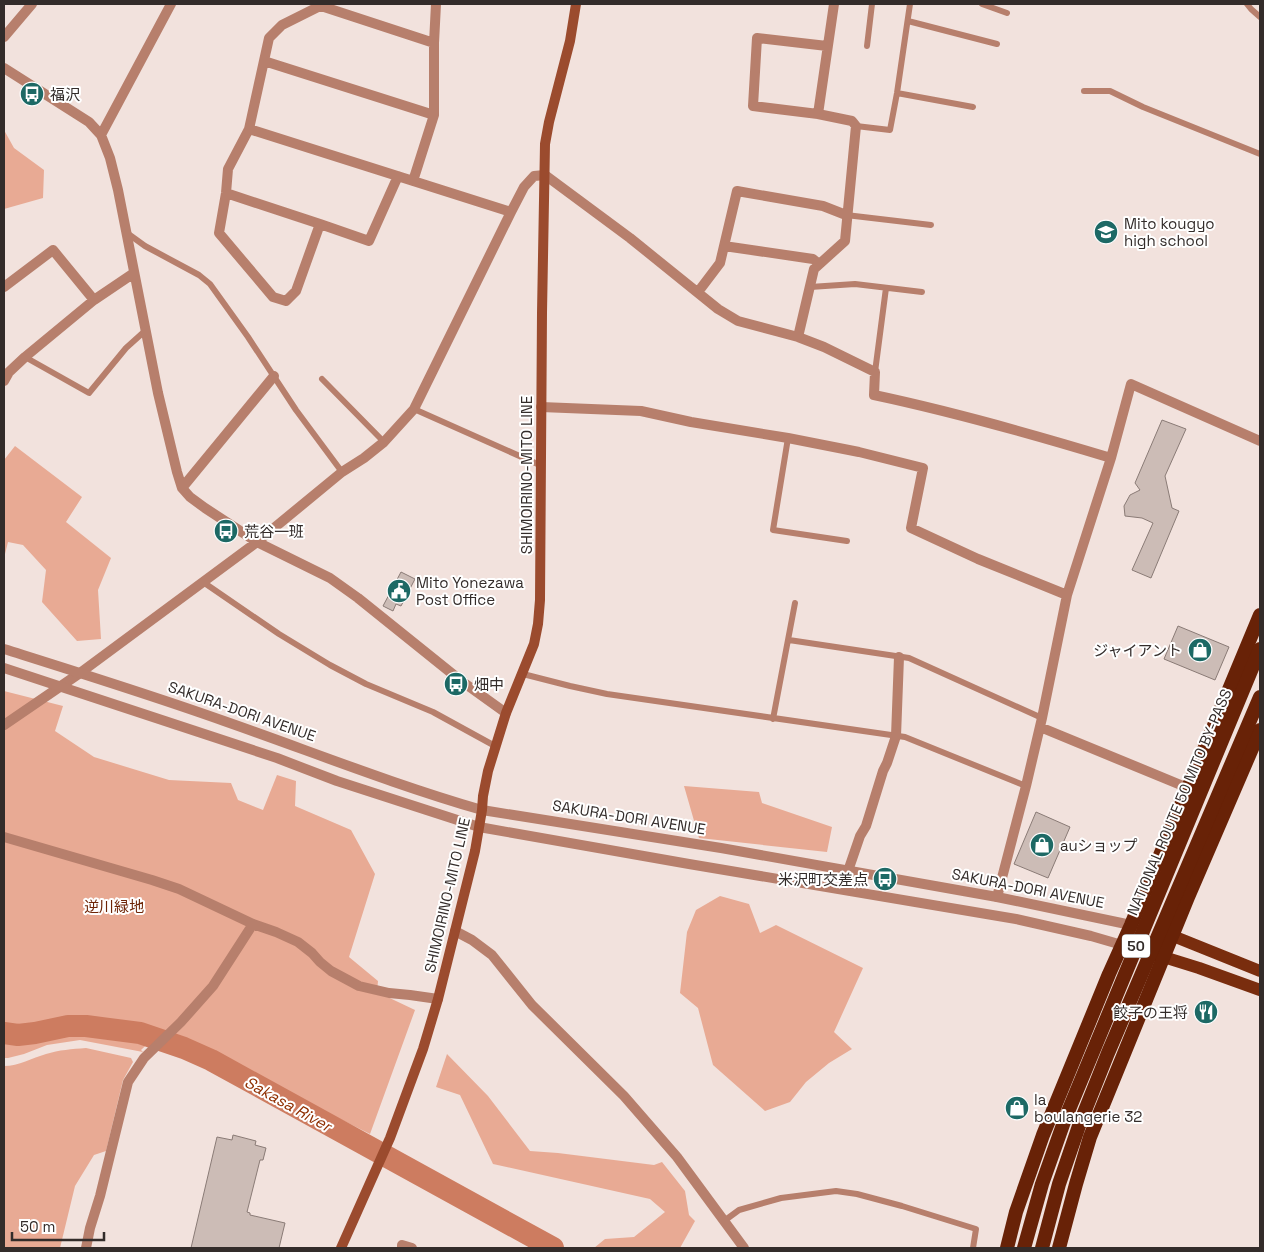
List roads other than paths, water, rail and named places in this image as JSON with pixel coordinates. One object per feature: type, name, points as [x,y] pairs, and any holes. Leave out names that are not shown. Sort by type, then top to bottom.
[{"type":"highway","points":[[1007,1248],[1016,1212],[1043,1135],[1260,615]]},
{"type":"highway","name":"NATIONAL ROUTE 50 MITO BY-PASS","points":[[1024,1248],[1042,1184],[1065,1120],[1260,649]]},
{"type":"highway","name":"50","points":[[1042,1248],[1059,1184],[1080,1123],[1260,697]]},
{"type":"highway","points":[[1059,1248],[1090,1137],[1188,897],[1260,730]]},
{"type":"main road","name":"SHIMOIRINO-MITO LINE","points":[[341,1248],[390,1138],[423,1049],[438,999],[472,860],[482,810],[484,789],[495,746],[534,644],[538,624],[542,466],[541,407],[545,144],[548,122],[570,41],[576,4]]},
{"type":"main road","name":"SAKURA-DORI AVENUE","points":[[1131,925],[1173,936],[1260,971]]},
{"type":"main road","name":"50","points":[[1122,945],[1199,968],[1260,990]]},
{"type":"street","points":[[4,37],[32,4]]},
{"type":"street","points":[[101,135],[171,4]]},
{"type":"street","points":[[413,181],[434,116],[436,4]]},
{"type":"street","points":[[818,114],[834,4]]},
{"type":"street","points":[[320,224],[296,291],[286,301],[273,297],[219,233],[228,169],[249,129],[268,38],[282,25],[323,5],[434,43]]},
{"type":"street","points":[[798,337],[814,269],[845,241],[856,126],[852,120],[753,106],[757,38],[827,46]]},
{"type":"street","points":[[264,61],[434,116]]},
{"type":"street","points":[[4,68],[89,122],[101,135],[110,158],[182,488],[204,508],[257,542],[330,578],[506,714]]},
{"type":"street","points":[[249,129],[511,212]]},
{"type":"street","points":[[4,726],[80,673],[257,542],[342,472],[384,442],[414,409],[511,212],[524,187],[534,176],[545,175],[630,238],[718,309],[738,321],[798,337],[824,347],[876,372],[874,394],[1014,429],[1111,458]]},
{"type":"street","points":[[226,193],[369,241],[398,176]]},
{"type":"street","points":[[698,292],[720,263],[737,191],[823,206],[846,215]]},
{"type":"street","points":[[724,246],[813,259],[819,264]]},
{"type":"street","points":[[4,287],[53,250],[94,300]]},
{"type":"street","points":[[4,381],[9,372],[25,357],[94,300],[134,273]]},
{"type":"street","points":[[182,488],[274,376]]},
{"type":"street","points":[[996,897],[1026,786],[1067,596],[1111,458],[1131,384],[1260,441]]},
{"type":"street","points":[[541,407],[641,411],[691,422],[860,452],[923,468],[911,528],[978,559],[1067,596]]},
{"type":"street","name":"SAKURA-DORI AVENUE","points":[[4,650],[80,673],[223,721],[335,762],[482,810],[721,848],[996,897],[1131,925]]},
{"type":"street","points":[[848,871],[860,836],[866,826],[896,736],[899,657]]},
{"type":"street","points":[[4,668],[479,827],[1016,919],[1122,945]]},
{"type":"street","points":[[1041,722],[1188,788]]},
{"type":"street","points":[[4,838],[152,880],[179,890],[253,924],[298,942],[331,972],[358,986],[389,993],[410,994],[438,999]]},
{"type":"street","points":[[86,1248],[128,1082],[144,1058],[213,986],[253,924]]},
{"type":"street","points":[[455,931],[472,940],[492,956],[532,1005],[624,1096],[677,1157],[744,1248]]},
{"type":"street","points":[[402,1248],[402,1245],[412,1248]]},
{"type":"lane","points":[[867,46],[872,4]]},
{"type":"lane","points":[[856,126],[890,130],[910,4]]},
{"type":"lane","points":[[982,4],[1007,13]]},
{"type":"lane","points":[[1247,4],[1260,16]]},
{"type":"lane","points":[[908,20],[996,44]]},
{"type":"lane","points":[[1084,91],[1110,92],[1260,154]]},
{"type":"lane","points":[[897,93],[972,107]]},
{"type":"lane","points":[[846,215],[931,225]]},
{"type":"lane","points":[[126,232],[146,246],[199,275],[210,284],[248,337],[296,410],[342,472]]},
{"type":"lane","points":[[810,287],[855,284],[922,292]]},
{"type":"lane","points":[[876,372],[886,288]]},
{"type":"lane","points":[[25,357],[89,393],[126,348],[146,330]]},
{"type":"lane","points":[[322,379],[384,442]]},
{"type":"lane","points":[[414,409],[542,466]]},
{"type":"lane","points":[[788,438],[773,530],[847,541]]},
{"type":"lane","points":[[203,582],[279,634],[330,665],[366,684],[433,712],[495,746]]},
{"type":"lane","points":[[773,719],[795,603]]},
{"type":"lane","points":[[789,640],[910,658],[1041,722]]},
{"type":"lane","points":[[523,674],[607,694],[904,737],[1026,786]]},
{"type":"lane","points":[[724,1221],[739,1210],[781,1198],[836,1191],[857,1194],[902,1206],[976,1229],[973,1248]]},
{"type":"waterway","name":"Sakasa River","points":[[4,1033],[18,1035],[68,1026],[86,1026],[140,1033],[184,1048],[211,1060],[553,1248]]},
{"type":"place","name":"福沢","points":[[32,94]]},
{"type":"place","name":"Mito kougyo high school","points":[[1106,232]]},
{"type":"place","name":"荒谷一班","points":[[226,531]]},
{"type":"place","name":"Mito Yonezawa Post Office","points":[[399,591]]},
{"type":"place","name":"ジャイアント","points":[[1200,650]]},
{"type":"place","name":"畑中","points":[[456,684]]},
{"type":"place","name":"auショップ","points":[[1042,845]]},
{"type":"place","name":"米沢町交差点","points":[[885,879]]},
{"type":"place","name":"餃子の王将","points":[[1206,1012]]},
{"type":"place","name":"la boulangerie 32","points":[[1017,1108]]},
{"type":"park label","name":"逆川緑地","points":[[114,906]]}]
